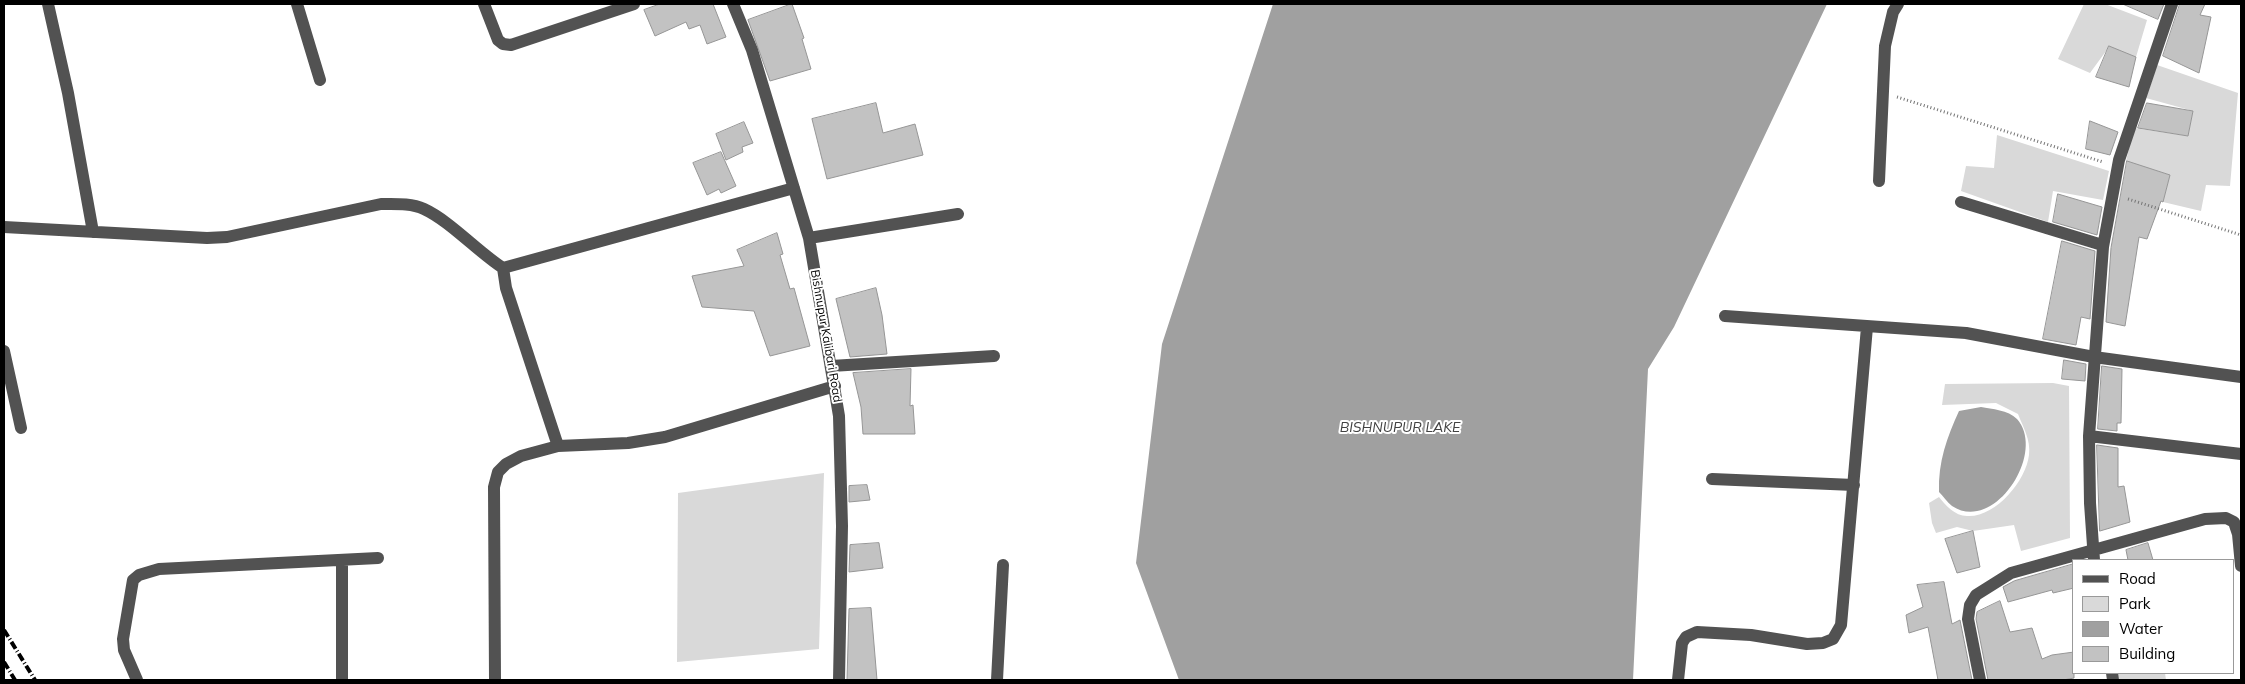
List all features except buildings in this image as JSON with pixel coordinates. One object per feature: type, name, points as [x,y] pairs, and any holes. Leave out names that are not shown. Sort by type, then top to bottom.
[{"type":"street","points":[[48,4],[68,93],[93,232]]},
{"type":"street","points":[[297,4],[320,80]]},
{"type":"street","points":[[484,4],[498,40],[503,44],[511,44],[634,4]]},
{"type":"street","name":"Bishnupur Kalibari Road","points":[[733,4],[752,50],[809,238],[831,366],[841,448],[839,680]]},
{"type":"street","points":[[1879,181],[1885,46],[1898,4]]},
{"type":"street","points":[[2093,555],[2089,436],[2103,247],[2118,167],[2172,4]]},
{"type":"street","points":[[503,268],[794,188]]},
{"type":"street","points":[[1961,202],[2099,244],[2103,247]]},
{"type":"street","points":[[4,227],[184,238],[227,237],[381,204],[407,204],[425,210],[503,268],[506,288],[558,446]]},
{"type":"street","points":[[809,238],[958,214]]},
{"type":"street","points":[[1725,316],[1867,327],[1966,332],[2094,357],[2241,377]]},
{"type":"street","points":[[1678,680],[1682,643],[1686,637],[1697,632],[1751,636],[1807,644],[1823,644],[1833,640],[1841,625],[1867,327]]},
{"type":"street","points":[[4,351],[21,428]]},
{"type":"street","points":[[831,366],[994,356]]},
{"type":"street","points":[[496,680],[494,487],[498,472],[506,464],[521,456],[558,446],[628,443],[665,437],[834,386]]},
{"type":"street","points":[[2089,436],[2241,454]]},
{"type":"street","points":[[1712,479],[1854,485]]},
{"type":"street","points":[[2075,559],[2205,520],[2226,518],[2234,522],[2238,534],[2241,566]]},
{"type":"street","points":[[137,680],[124,650],[123,638],[133,580],[139,575],[159,569],[378,558]]},
{"type":"street","points":[[342,560],[342,680]]},
{"type":"street","points":[[1980,680],[1968,619],[1970,605],[1976,595],[2011,573],[2072,560]]},
{"type":"street","points":[[997,680],[1003,566]]},
{"type":"path","points":[[1883,94],[1908,99],[2118,167]]},
{"type":"path","points":[[2113,194],[2241,235]]},
{"type":"green space","points":[[2084,4],[2105,4],[2147,20],[2136,57],[2109,47],[2090,73],[2058,59]]},
{"type":"green space","points":[[2157,65],[2238,93],[2230,186],[2206,185],[2201,211],[2163,202],[2170,175],[2126,161],[2134,128],[2188,136],[2193,111],[2146,98]]},
{"type":"green space","points":[[1997,135],[2109,171],[2103,200],[2053,191],[2048,222],[1961,191],[1966,166],[1994,168]]},
{"type":"green space","points":[[2053,383],[2069,386],[2070,538],[2021,551],[2014,525],[1973,531],[1957,527],[1936,533],[1932,523],[1929,503],[1939,497],[1951,510],[1963,516],[1978,515],[1988,511],[2007,496],[2015,486],[2027,465],[2029,455],[2028,439],[2018,414],[1996,403],[1942,405],[1945,384]]},
{"type":"green space","points":[[824,473],[819,649],[677,662],[678,493]]},
{"type":"green space","points":[[2116,674],[2165,674],[2166,680],[2118,680]]},
{"type":"water","name":"BISHNUPUR LAKE","points":[[1273,4],[1827,4],[1674,327],[1648,369],[1633,680],[1179,680],[1136,563],[1162,344]]},
{"type":"water","points":[[1981,407],[2005,412],[2017,419],[2025,434],[2025,451],[2021,469],[2012,486],[1999,500],[1984,509],[1968,512],[1952,506],[1939,492],[1940,470],[1947,440],[1959,411]]},
{"type":"railway","points":[[4,630],[35,680]]},
{"type":"railway","points":[[4,662],[15,680]]}]
